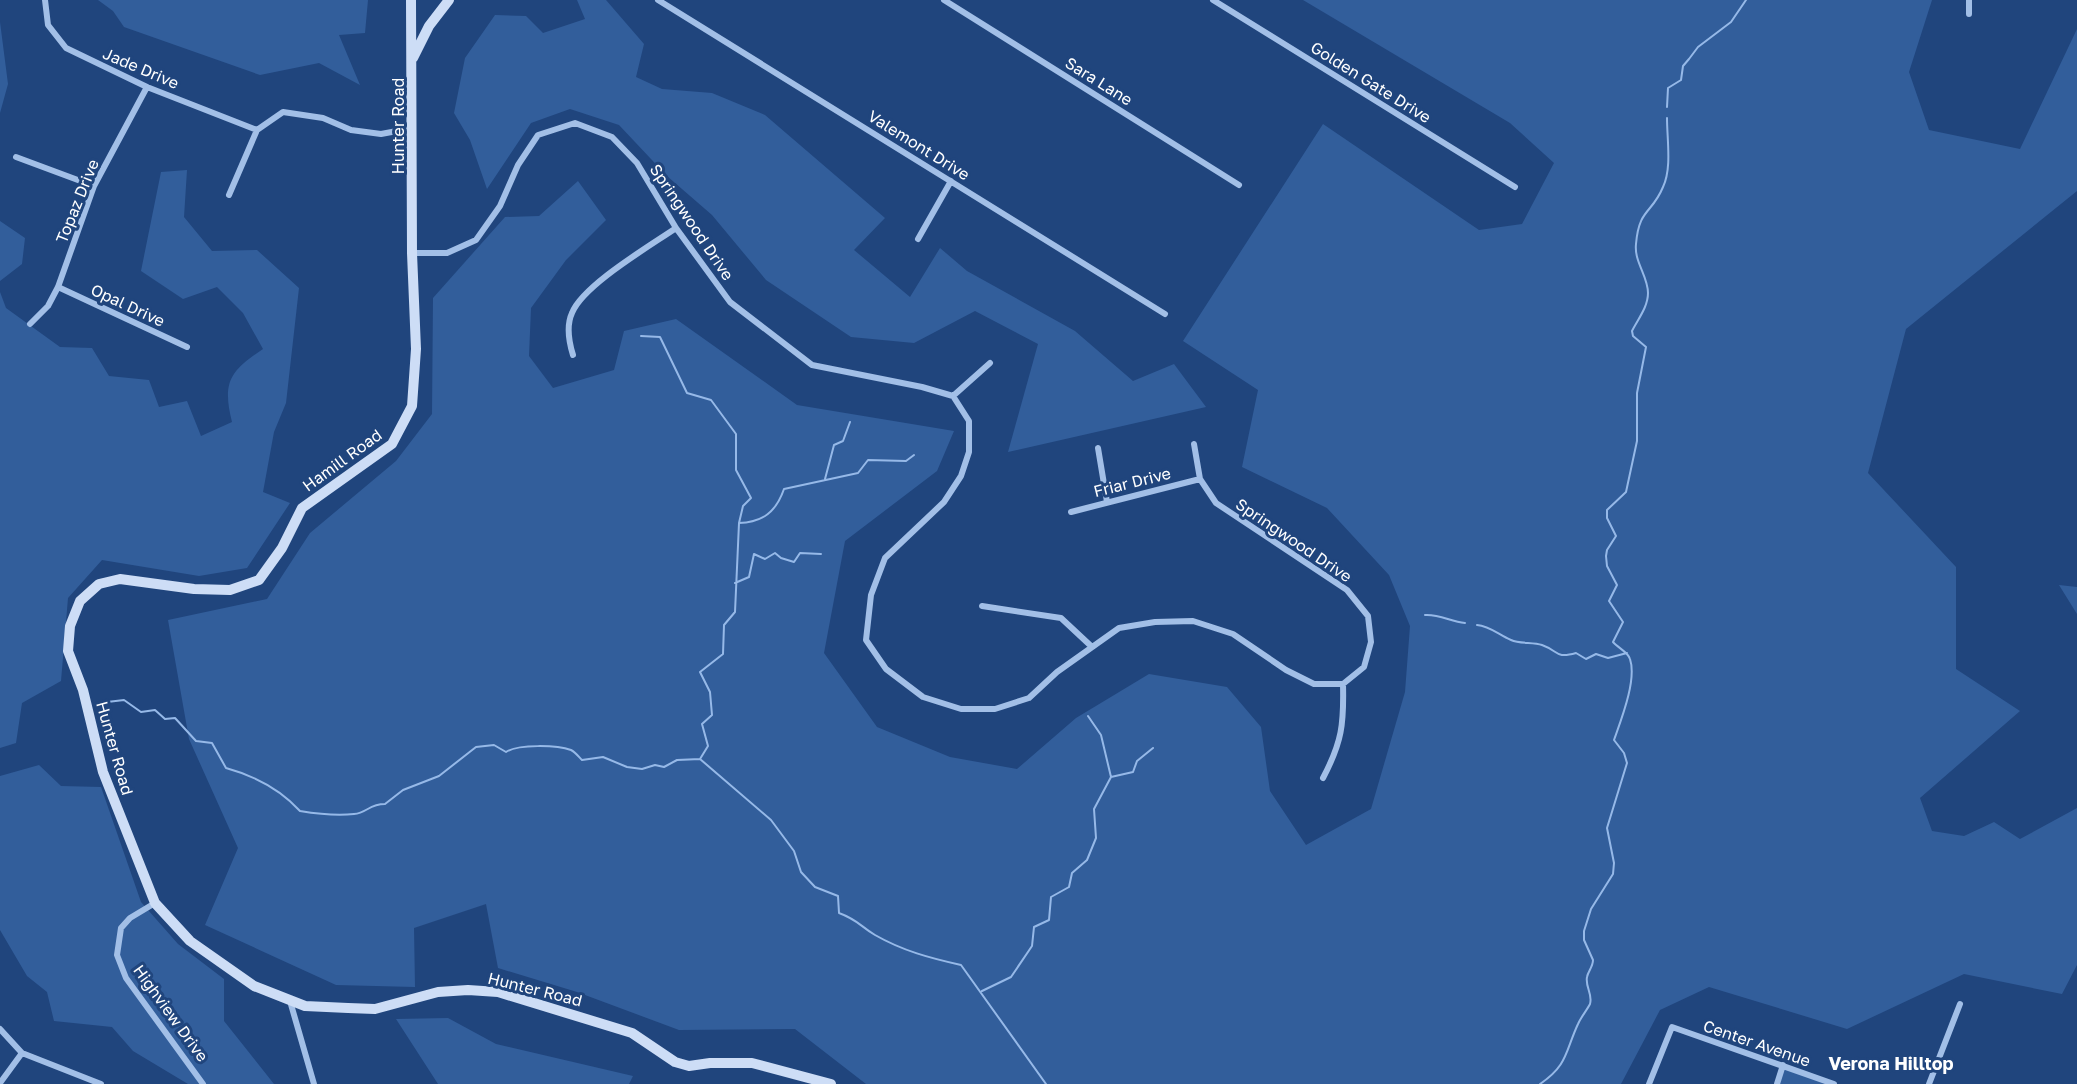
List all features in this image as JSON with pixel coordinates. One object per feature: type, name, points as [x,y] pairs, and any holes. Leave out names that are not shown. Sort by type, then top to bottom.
[{"type":"street","name":"Jade Drive","points":[[45,0],[48,26],[66,48],[147,87],[257,130]]},
{"type":"street","name":"Hunter Road","points":[[411,0],[412,253]]},
{"type":"street","points":[[412,59],[429,26],[449,0]]},
{"type":"street","name":"Valemont Drive","points":[[658,0],[1165,314]]},
{"type":"street","name":"Sara Lane","points":[[944,0],[1239,185]]},
{"type":"street","name":"Golden Gate Drive","points":[[1213,0],[1515,187]]},
{"type":"street","points":[[1969,0],[1969,14]]},
{"type":"street","name":"Topaz Drive","points":[[30,324],[48,306],[58,287],[94,186],[147,87]]},
{"type":"street","points":[[229,195],[257,130],[283,112],[323,118],[351,130],[371,133],[381,134],[413,128]]},
{"type":"street","name":"Springwood Drive","points":[[412,253],[447,253],[476,240],[500,206],[518,165],[538,135],[575,123],[612,137],[637,163],[676,228],[730,302],[812,365],[922,387],[953,396]]},
{"type":"street","points":[[16,157],[94,186]]},
{"type":"street","points":[[918,239],[951,181]]},
{"type":"street","points":[[573,355],[568,339],[572,313],[588,293],[616,269],[676,228]]},
{"type":"street","name":"Hamill Road","points":[[83,690],[68,651],[70,626],[80,601],[99,584],[120,579],[194,590],[230,590],[259,580],[282,548],[302,508],[392,444],[412,406],[416,348],[412,253]]},
{"type":"street","name":"Opal Drive","points":[[58,287],[187,347]]},
{"type":"street","points":[[990,363],[953,396],[969,421],[969,452],[961,476],[945,502],[885,558],[871,595],[866,640],[886,669],[923,697],[961,710],[995,709],[1029,698],[1091,646],[1119,628],[1155,622],[1194,621],[1233,634],[1286,670],[1314,684],[1343,684],[1343,716],[1338,750],[1323,778]]},
{"type":"street","name":"Springwood Drive","points":[[1194,444],[1200,479],[1216,503],[1347,590],[1368,616],[1371,642],[1364,667],[1343,684]]},
{"type":"street","points":[[1098,448],[1107,502]]},
{"type":"street","name":"Friar Drive","points":[[1071,512],[1200,479]]},
{"type":"street","points":[[982,606],[1060,618],[1091,646]]},
{"type":"street","name":"Hunter Road","points":[[83,690],[104,772],[155,903],[190,941],[254,986],[305,1006],[375,1009],[438,992],[468,990],[498,992],[632,1033],[675,1062],[689,1066],[710,1063],[752,1064],[831,1084]]},
{"type":"street","name":"Highview Drive","points":[[155,903],[130,918],[122,928],[117,955],[126,978],[203,1084]]},
{"type":"street","points":[[290,1001],[314,1084]]},
{"type":"street","points":[[1929,1084],[1960,1004]]},
{"type":"street","name":"Center Avenue","points":[[1649,1084],[1672,1027],[1834,1084]]},
{"type":"street","points":[[0,1029],[22,1053],[101,1084]]},
{"type":"street","points":[[0,1083],[22,1053]]},
{"type":"street","points":[[1777,1084],[1783,1065]]},
{"type":"shaded area","points":[[98,0],[368,0],[365,33],[339,35],[360,85],[319,63],[260,75],[124,27],[113,11]]},
{"type":"shaded area","points":[[577,0],[606,0],[644,44],[636,77],[662,89],[712,93],[765,115],[885,218],[854,250],[910,297],[940,248],[967,271],[1075,331],[1133,381],[1174,364],[1206,407],[1008,452],[1038,344],[975,311],[914,343],[851,337],[766,280],[712,215],[667,176],[619,125],[570,109],[531,123],[487,189],[470,140],[454,113],[465,58],[495,15],[526,16],[543,33],[585,19]]},
{"type":"shaded area","points":[[1303,0],[1932,0],[1909,72],[1929,130],[2020,149],[2077,29],[2077,191],[1906,329],[1868,473],[1956,567],[1956,669],[2020,711],[1920,798],[1932,831],[1964,836],[1994,822],[2020,839],[2077,808],[2077,965],[2062,994],[1964,974],[1847,1029],[1709,987],[1660,1010],[1621,1084],[866,1084],[795,1029],[679,1030],[577,992],[498,968],[486,904],[414,928],[415,987],[336,985],[205,925],[238,848],[189,739],[168,620],[267,599],[310,533],[396,461],[432,414],[433,298],[505,217],[539,216],[578,181],[606,220],[566,260],[531,308],[529,356],[553,388],[614,370],[624,331],[676,319],[797,405],[954,431],[937,471],[845,541],[824,653],[877,727],[950,757],[1017,769],[1076,718],[1149,674],[1227,687],[1261,727],[1270,791],[1306,845],[1371,809],[1405,692],[1410,626],[1389,575],[1327,508],[1242,467],[1258,390],[1183,341],[1323,124],[1479,230],[1522,224],[1554,163],[1510,123]]},
{"type":"shaded area","points":[[0,22],[8,84],[0,113]]},
{"type":"shaded area","points":[[187,170],[184,217],[212,251],[257,250],[299,288],[286,403],[274,432],[263,492],[290,503],[247,568],[199,576],[102,560],[68,598],[61,681],[22,703],[16,743],[0,748],[0,292],[6,308],[60,347],[92,348],[109,376],[149,380],[159,407],[187,401],[201,436],[232,422],[228,397],[231,379],[243,364],[263,349],[243,313],[217,287],[183,299],[141,271],[161,172]]},
{"type":"shaded area","points":[[0,221],[25,238],[22,264],[0,281]]},
{"type":"shaded area","points":[[2059,585],[2077,587],[2077,614]]},
{"type":"shaded area","points":[[39,765],[61,786],[101,787],[141,902],[178,944],[224,979],[224,1021],[274,1084],[188,1084],[133,1051],[112,1027],[54,1021],[47,992],[27,976],[0,930],[0,776]]},
{"type":"shaded area","points":[[448,1018],[496,1044],[633,1076],[629,1084],[438,1084],[396,1019]]},
{"type":"shaded area","points":[[1783,1065],[1834,1084],[1777,1084]]},
{"type":"waterway","points":[[1667,107],[1668,88],[1681,80],[1683,66],[1698,47],[1731,22],[1746,0]]},
{"type":"waterway","points":[[1540,1084],[1561,1064],[1579,1021],[1590,1004],[1591,997],[1587,981],[1593,960],[1584,940],[1584,931],[1591,909],[1613,874],[1614,863],[1607,828],[1627,763],[1624,753],[1614,740],[1630,689],[1632,668],[1629,657],[1613,642],[1623,622],[1609,601],[1617,585],[1607,566],[1606,556],[1616,536],[1607,518],[1607,510],[1626,492],[1637,441],[1637,393],[1646,347],[1633,336],[1632,331],[1645,308],[1648,293],[1637,257],[1636,244],[1643,217],[1659,196],[1666,179],[1667,118]]},
{"type":"waterway","points":[[641,336],[660,337],[687,393],[711,400],[736,434],[736,470],[751,498],[743,506],[739,523]]},
{"type":"waterway","points":[[825,479],[834,445],[843,441],[850,422]]},
{"type":"waterway","points":[[700,759],[708,746],[702,724],[712,715],[710,692],[700,672],[723,654],[724,625],[735,612],[739,523],[762,518],[768,514],[777,504],[784,489],[858,473],[868,460],[906,461],[914,455]]},
{"type":"waterway","points":[[735,583],[749,577],[754,554],[765,559],[775,553],[781,558],[794,562],[800,553],[821,554]]},
{"type":"waterway","points":[[1425,615],[1465,623]]},
{"type":"waterway","points":[[1477,625],[1515,641],[1542,645],[1560,655],[1576,653],[1586,659],[1596,654],[1608,658],[1627,653]]},
{"type":"waterway","points":[[99,703],[124,700],[141,712],[155,710],[165,719],[175,718],[196,741],[212,743],[226,768],[266,784],[300,811],[321,814],[354,814],[375,805],[385,804],[403,790],[439,776],[476,747],[494,745],[506,752],[512,749],[538,746],[557,747],[571,750],[582,760],[603,757],[627,767],[642,769],[655,765],[664,767],[677,760],[700,759],[771,820],[794,851],[801,872],[815,887],[838,896],[839,913],[875,935],[906,950],[961,965],[1046,1084]]},
{"type":"waterway","points":[[1088,716],[1101,735],[1111,777]]},
{"type":"waterway","points":[[982,991],[1011,977],[1032,946],[1034,927],[1049,920],[1051,897],[1069,887],[1072,873],[1087,860],[1096,838],[1094,809],[1111,777],[1133,772],[1137,761],[1153,748]]},
{"type":"district","name":"Verona Hilltop","points":[[1891,1063]]}]
